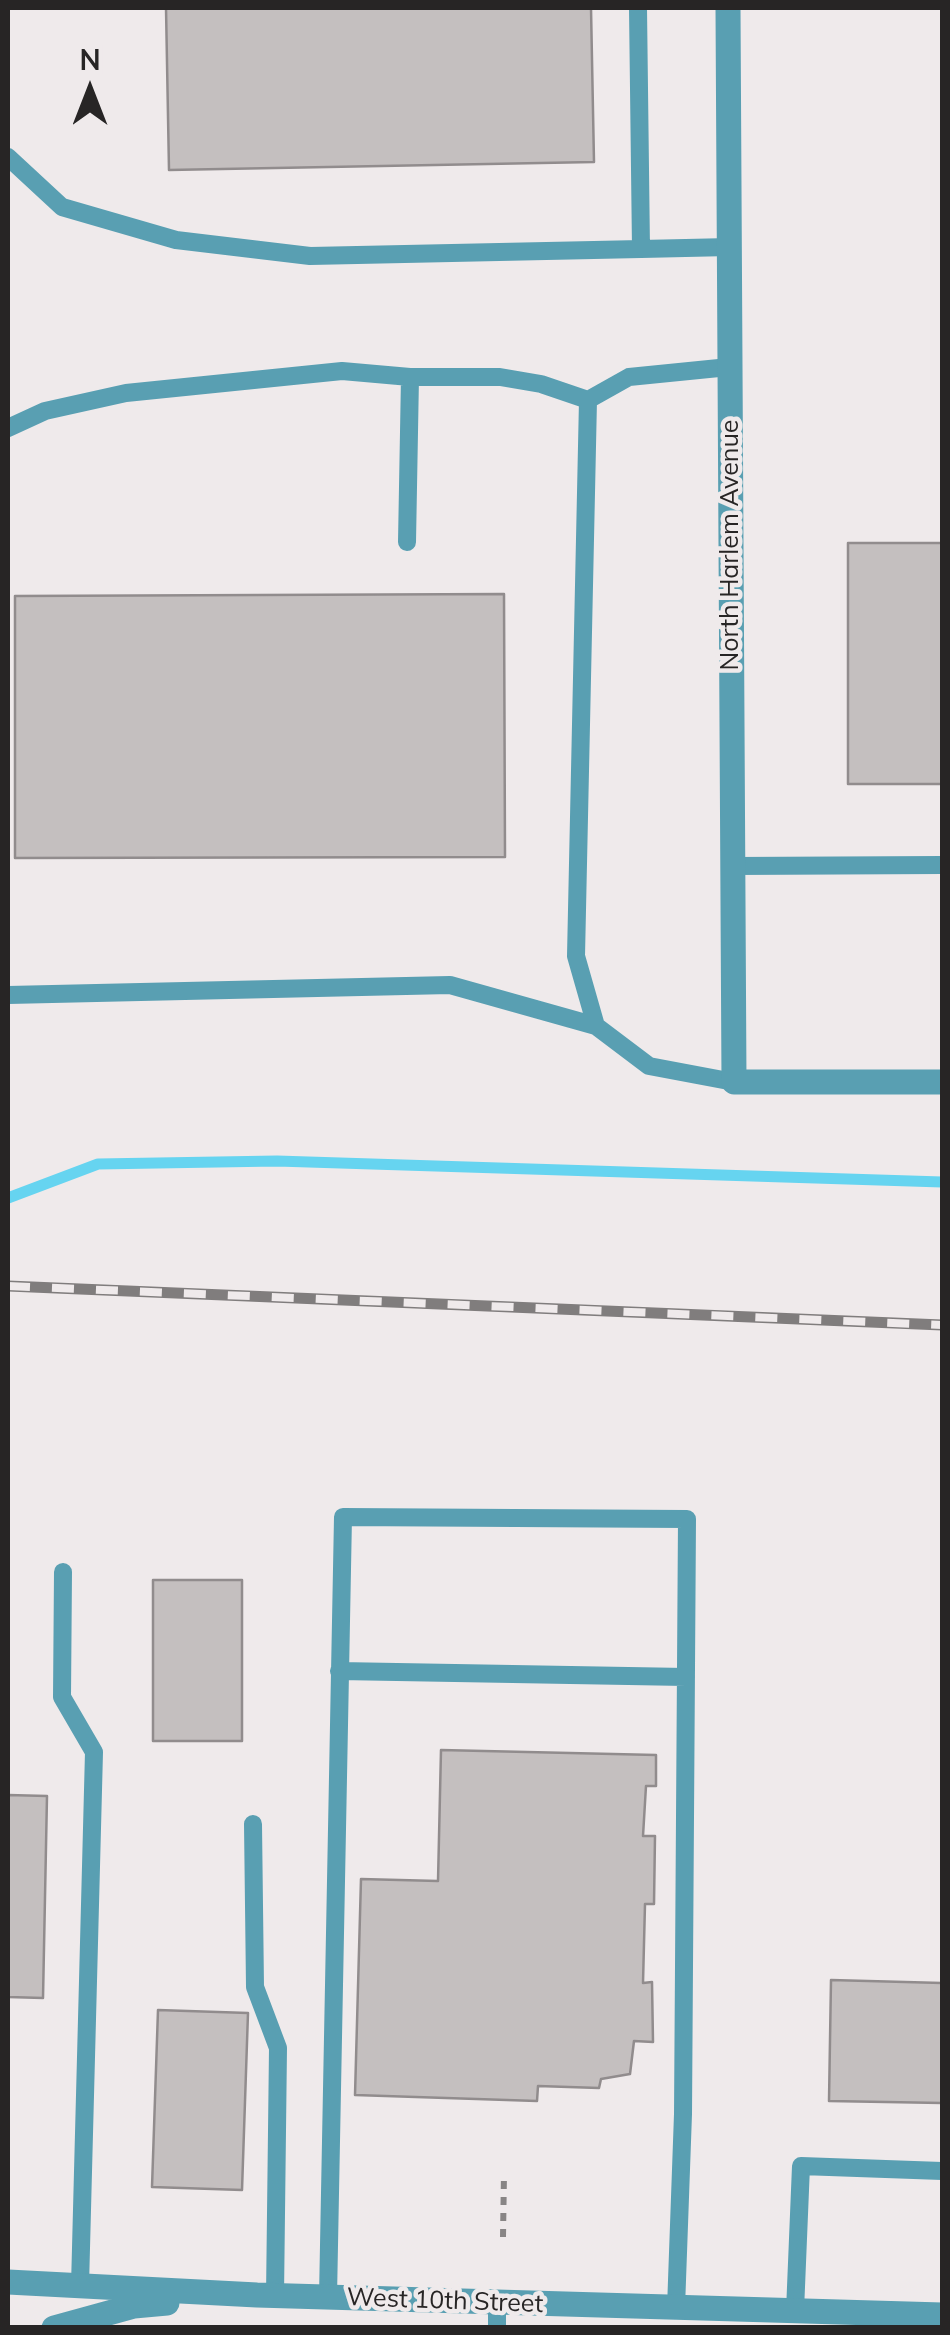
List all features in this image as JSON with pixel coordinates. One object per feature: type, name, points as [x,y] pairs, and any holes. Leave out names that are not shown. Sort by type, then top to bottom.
[{"type":"street","name":"North Harlem Avenue","points":[[728,8],[734,1082]]},
{"type":"street","points":[[734,1082],[942,1082]]},
{"type":"street","name":"West 10th Street","points":[[8,2282],[328,2297],[497,2315],[676,2308],[942,2315]]},
{"type":"street","points":[[54,2328],[134,2306],[266,2296]]},
{"type":"lane","points":[[638,8],[641,249]]},
{"type":"lane","points":[[8,158],[62,207],[176,240],[310,256],[730,247]]},
{"type":"lane","points":[[8,428],[45,411],[126,393],[342,371],[500,376],[588,400],[630,376],[729,367]]},
{"type":"lane","points":[[407,542],[410,376]]},
{"type":"lane","points":[[588,400],[576,956],[596,1026]]},
{"type":"lane","points":[[732,866],[942,865]]},
{"type":"lane","points":[[8,995],[450,985],[596,1026],[649,1066],[734,1082]]},
{"type":"lane","points":[[328,2297],[342,1517],[686,1519],[683,2114],[676,2308]]},
{"type":"lane","points":[[63,1572],[62,1697],[94,1752],[80,2286]]},
{"type":"lane","points":[[339,1671],[686,1677]]},
{"type":"lane","points":[[254,1824],[255,1988],[278,2048],[266,2296]]},
{"type":"lane","points":[[795,2312],[801,2166],[942,2171]]},
{"type":"path","points":[[504,2174],[504,2237]]},
{"type":"building","points":[[166,8],[591,8],[594,162],[169,170]]},
{"type":"building","points":[[848,543],[942,543],[942,784],[848,784]]},
{"type":"building","points":[[504,594],[505,857],[15,858],[15,596]]},
{"type":"building","points":[[153,1580],[242,1580],[242,1741],[153,1741]]},
{"type":"building","points":[[441,1750],[656,1755],[656,1786],[646,1786],[643,1836],[655,1836],[654,1904],[645,1904],[643,1983],[652,1982],[653,2042],[634,2041],[630,2074],[601,2079],[599,2088],[538,2086],[537,2101],[355,2095],[361,1879],[438,1881]]},
{"type":"building","points":[[8,1795],[47,1796],[43,1998],[8,1997]]},
{"type":"building","points":[[831,1980],[942,1983],[942,2103],[829,2101]]},
{"type":"building","points":[[158,2010],[248,2013],[242,2190],[152,2187]]},
{"type":"waterway","points":[[8,1198],[98,1164],[277,1161],[942,1182]]},
{"type":"railway","points":[[8,1286],[942,1325]]}]
